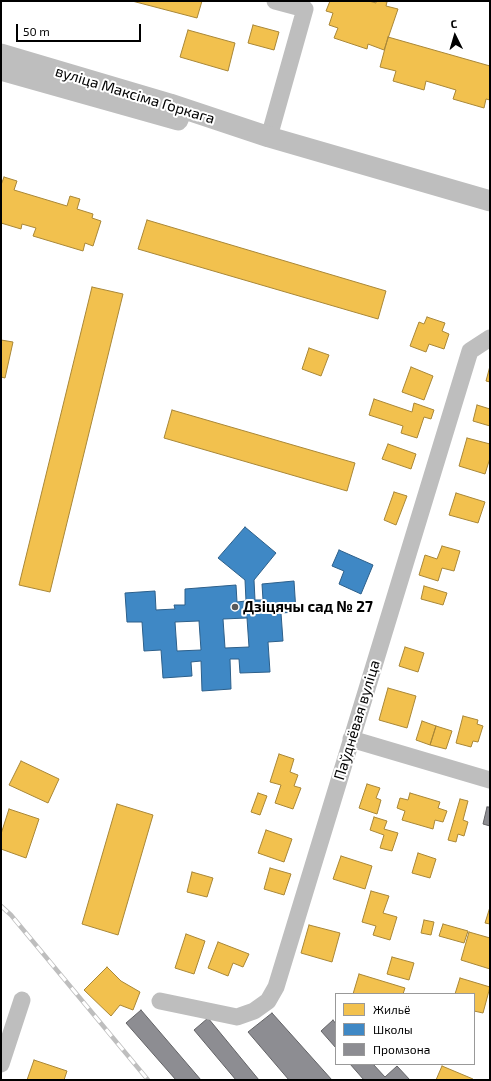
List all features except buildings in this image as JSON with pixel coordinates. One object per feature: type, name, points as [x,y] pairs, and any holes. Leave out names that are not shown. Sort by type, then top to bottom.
[{"type":"street","points":[[269,137],[305,9],[275,1]]},
{"type":"street","name":"вуліца Максіма Горкага","points":[[1,54],[170,104],[269,137],[490,202]]},
{"type":"street","name":"вуліца Максіма Горкага","points":[[1,70],[165,117],[269,137]]},
{"type":"street","name":"Паўднёвая вуліца","points":[[160,1001],[237,1017],[254,1011],[268,1001],[276,987],[470,351],[490,338]]},
{"type":"street","points":[[351,739],[490,780]]},
{"type":"street","points":[[1,1064],[22,1000]]},
{"type":"railway","points":[[1,906],[11,915],[148,1080]]},
{"type":"place","name":"Дзіцячы сад № 27","points":[[235,607]]}]
